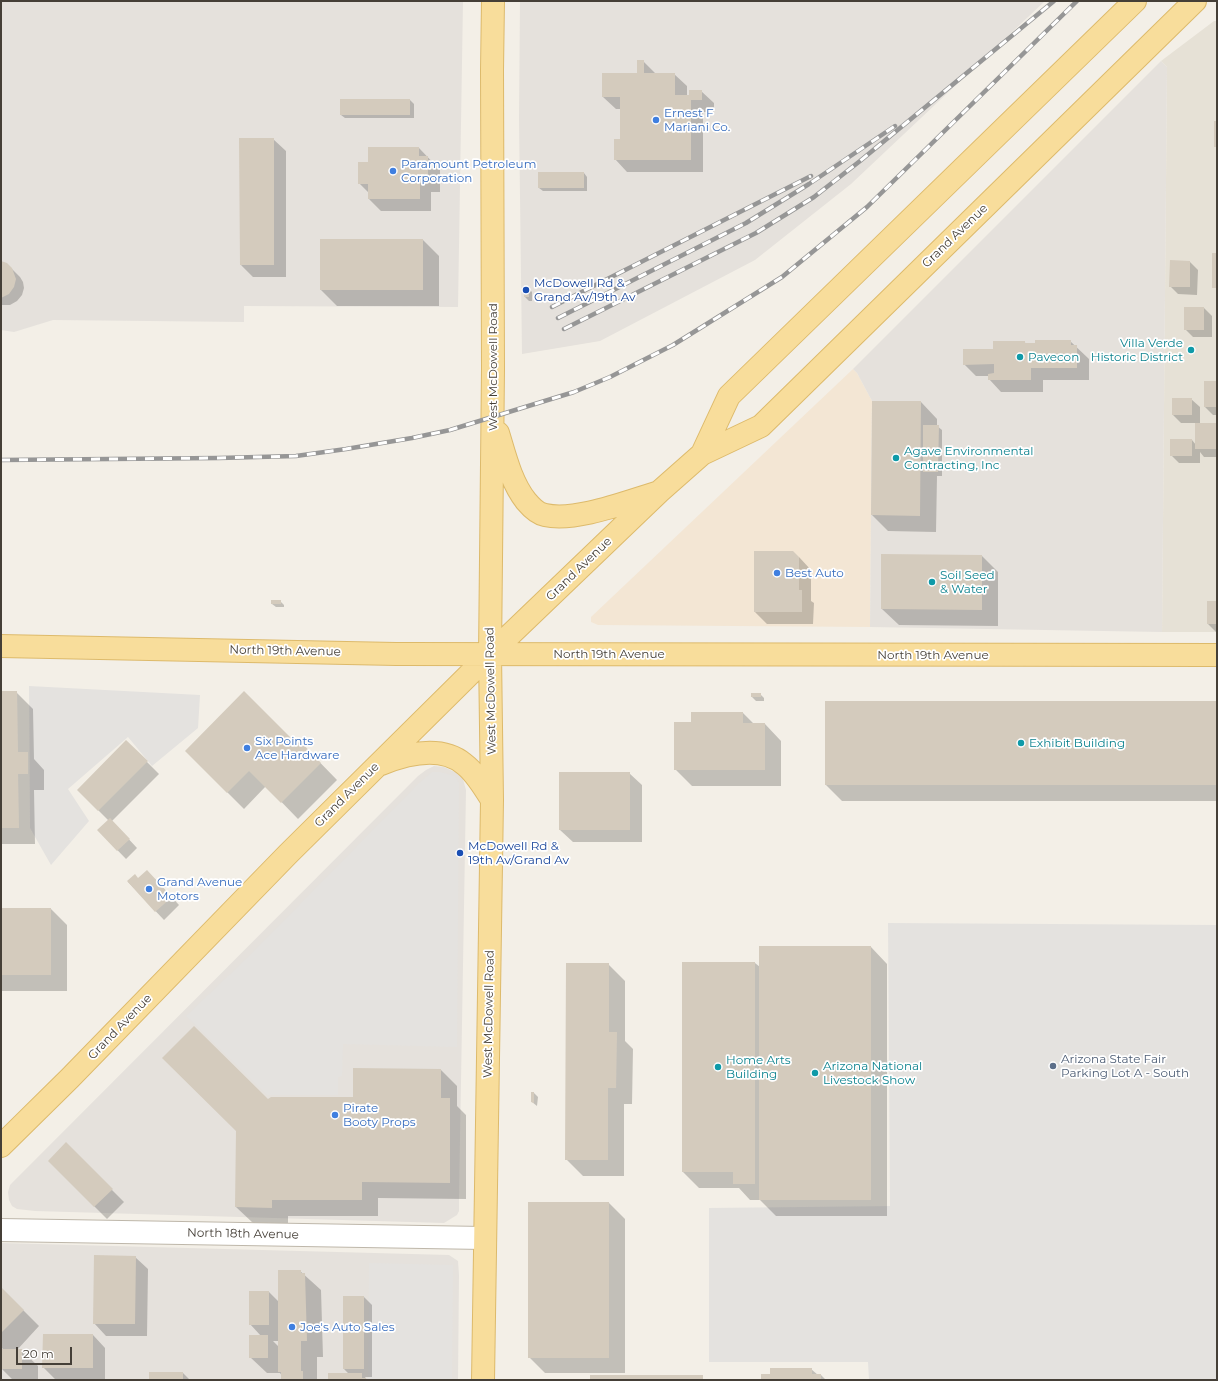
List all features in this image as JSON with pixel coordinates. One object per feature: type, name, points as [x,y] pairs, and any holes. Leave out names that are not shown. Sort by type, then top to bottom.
[{"type":"main road","name":"West McDowell Road","points":[[483,1380],[484,1238],[492,800],[490,654],[493,1]]},
{"type":"main road","name":"Grand Avenue","points":[[702,454],[729,396],[1135,1]]},
{"type":"main road","name":"Grand Avenue","points":[[1,1146],[70,1078],[273,869],[490,654],[659,492],[702,454],[761,426],[1195,1]]},
{"type":"main road","points":[[492,417],[514,481],[526,501],[535,510],[544,515],[563,517],[580,515],[659,492]]},
{"type":"main road","name":"North 19th Avenue","points":[[1,646],[388,654],[1217,655]]},
{"type":"main road","points":[[377,766],[399,757],[419,754],[439,753],[455,757],[465,764],[475,775],[492,800]]},
{"type":"street","name":"North 18th Avenue","points":[[1,1230],[484,1238]]},
{"type":"shaded area","points":[[1,1],[463,1],[458,307],[244,306],[244,322],[53,320],[14,332],[1,330]]},
{"type":"shaded area","points":[[520,1],[1045,1],[851,184],[755,260],[600,341],[522,354],[519,118]]},
{"type":"shaded area","name":"Villa Verde Historic District","points":[[1214,21],[1217,21],[1217,632],[1162,632],[1167,67],[1161,61]]},
{"type":"shaded area","points":[[1161,61],[1167,67],[1162,632],[870,627],[872,401],[857,373],[853,369]]},
{"type":"shaded area","points":[[853,369],[857,373],[872,401],[870,627],[598,625],[591,622],[591,617]]},
{"type":"shaded area","points":[[29,686],[200,695],[198,728],[152,766],[128,737],[68,789],[89,821],[51,865],[30,828]]},
{"type":"shaded area","points":[[434,766],[444,767],[457,773],[463,779],[466,790],[459,1211],[457,1215],[444,1223],[35,1211],[17,1209],[12,1206],[9,1200],[8,1192],[10,1185],[418,776]]},
{"type":"shaded area","points":[[432,772],[440,772],[455,776],[459,783],[457,1047],[343,1044],[342,1076],[338,1077],[338,1095],[267,1095],[186,1016],[248,957],[419,783]]},
{"type":"shaded area","name":"Arizona State Fair Parking Lot A - South","points":[[888,923],[1217,925],[1217,1380],[869,1380],[868,1362],[709,1362],[709,1208],[890,1206]]},
{"type":"shaded area","points":[[1,1243],[449,1255],[458,1261],[458,1380],[1,1380]]},
{"type":"shaded area","points":[[369,1263],[453,1265],[452,1380],[368,1380]]},
{"type":"building","name":"Ernest F Mariani Co.","points":[[637,60],[644,60],[644,73],[675,73],[675,95],[689,95],[689,90],[702,90],[702,100],[691,100],[691,160],[614,160],[614,139],[620,139],[620,97],[602,97],[602,73],[637,73]]},
{"type":"building","points":[[340,99],[410,99],[410,115],[340,115]]},
{"type":"building","points":[[1214,121],[1217,121],[1217,147],[1214,147]]},
{"type":"building","points":[[239,138],[274,138],[274,265],[240,265]]},
{"type":"building","name":"Paramount Petroleum Corporation","points":[[368,147],[419,147],[419,156],[428,156],[428,180],[420,180],[420,199],[368,199],[368,184],[358,184],[358,162],[368,162]]},
{"type":"building","points":[[538,172],[584,172],[584,188],[538,188]]},
{"type":"building","points":[[320,239],[423,239],[423,290],[320,290]]},
{"type":"building","points":[[1212,253],[1217,253],[1217,288],[1212,288]]},
{"type":"building","points":[[1170,260],[1190,261],[1190,287],[1169,287]]},
{"type":"building","points":[[1,261],[7,263],[12,268],[16,279],[14,287],[9,294],[1,298]]},
{"type":"building","points":[[525,287],[529,287],[529,297],[524,297]]},
{"type":"building","points":[[1184,307],[1204,307],[1204,330],[1184,330]]},
{"type":"building","name":"Pavecon","points":[[1035,340],[1071,340],[1071,345],[1077,345],[1077,368],[1031,368],[1031,380],[988,380],[988,374],[994,373],[994,364],[963,365],[963,349],[993,349],[993,341],[1025,341],[1025,343],[1035,343]]},
{"type":"building","points":[[1204,381],[1217,381],[1217,407],[1204,407]]},
{"type":"building","points":[[1172,398],[1192,398],[1192,415],[1172,415]]},
{"type":"building","name":"Agave Environmental Contracting, Inc","points":[[872,401],[921,401],[920,516],[871,515]]},
{"type":"building","points":[[1195,423],[1217,423],[1217,449],[1195,449]]},
{"type":"building","points":[[923,425],[939,425],[938,472],[923,472]]},
{"type":"building","points":[[1170,439],[1192,439],[1192,456],[1170,456]]},
{"type":"building","name":"Best Auto","points":[[754,551],[793,551],[799,557],[799,590],[802,590],[802,612],[754,612]]},
{"type":"building","name":"Soil Seed & Water","points":[[881,554],[982,555],[982,610],[881,609]]},
{"type":"building","points":[[271,600],[281,600],[281,604],[271,604]]},
{"type":"building","points":[[1207,601],[1217,601],[1217,624],[1207,624]]},
{"type":"building","points":[[1,691],[17,691],[18,752],[28,752],[28,774],[18,774],[19,828],[1,828]]},
{"type":"building","name":"Six Points Ace Hardware","points":[[244,691],[297,744],[300,741],[321,763],[281,803],[249,771],[227,793],[185,751]]},
{"type":"building","points":[[751,693],[761,693],[761,697],[751,697]]},
{"type":"building","name":"Exhibit Building","points":[[825,701],[1217,701],[1217,785],[825,785]]},
{"type":"building","points":[[691,712],[743,712],[743,723],[765,723],[765,770],[674,770],[674,722],[691,722]]},
{"type":"building","points":[[126,740],[148,761],[98,811],[77,790]]},
{"type":"building","points":[[559,772],[630,772],[630,830],[559,830]]},
{"type":"building","points":[[110,818],[130,839],[117,851],[97,830]]},
{"type":"building","name":"Grand Avenue Motors","points":[[147,870],[172,897],[155,912],[127,881],[135,874],[138,878]]},
{"type":"building","points":[[1,908],[51,908],[51,975],[1,975]]},
{"type":"building","name":"Arizona National Livestock Show","points":[[759,946],[871,946],[871,1200],[759,1200]]},
{"type":"building","name":"Home Arts Building","points":[[682,962],[755,962],[755,1184],[733,1184],[733,1172],[682,1172]]},
{"type":"building","points":[[566,963],[609,963],[609,1032],[617,1032],[616,1088],[608,1088],[608,1160],[565,1160]]},
{"type":"building","name":"Pirate Booty Props","points":[[194,1026],[268,1099],[271,1097],[353,1097],[353,1068],[441,1069],[441,1098],[450,1098],[450,1183],[362,1182],[362,1200],[272,1200],[272,1208],[235,1207],[236,1131],[162,1058]]},
{"type":"building","points":[[531,1092],[534,1092],[534,1103],[531,1102]]},
{"type":"building","points":[[66,1142],[113,1189],[94,1207],[48,1161]]},
{"type":"building","points":[[528,1202],[609,1202],[609,1358],[528,1358]]},
{"type":"building","points":[[94,1255],[136,1256],[135,1324],[93,1324]]},
{"type":"building","name":"Joe's Auto Sales","points":[[278,1270],[301,1270],[301,1273],[305,1273],[307,1341],[301,1341],[301,1371],[303,1371],[303,1380],[281,1380],[281,1372],[278,1372]]},
{"type":"building","points":[[1,1287],[24,1310],[1,1333]]},
{"type":"building","points":[[249,1291],[269,1291],[269,1325],[249,1325]]},
{"type":"building","points":[[343,1296],[364,1296],[364,1369],[343,1369]]},
{"type":"building","points":[[43,1334],[93,1334],[93,1368],[42,1368]]},
{"type":"building","points":[[249,1335],[268,1335],[268,1358],[249,1358]]},
{"type":"building","points":[[1,1349],[22,1349],[22,1369],[1,1369]]},
{"type":"building","points":[[770,1368],[812,1368],[812,1374],[821,1374],[821,1380],[761,1380],[761,1374],[770,1374]]},
{"type":"building","points":[[149,1372],[183,1372],[183,1380],[149,1380]]},
{"type":"building","points":[[328,1373],[362,1373],[362,1378],[366,1378],[366,1380],[328,1380]]},
{"type":"building","points":[[590,1375],[703,1375],[703,1380],[590,1380]]},
{"type":"railway","points":[[564,329],[756,233],[814,197],[860,161],[1054,1]]},
{"type":"railway","points":[[1,460],[296,456],[412,438],[450,430],[574,392],[610,377],[673,345],[782,277],[867,207],[1077,1]]},
{"type":"railway","points":[[558,318],[746,223],[809,184],[895,126]]},
{"type":"railway","points":[[552,307],[811,176]]},
{"type":"place","name":"Ernest F Mariani Co.","points":[[656,120]]},
{"type":"place","name":"Paramount Petroleum Corporation","points":[[393,171]]},
{"type":"place","name":"McDowell Rd & Grand Av/19th Av","points":[[526,290]]},
{"type":"place","name":"Villa Verde Historic District","points":[[1191,350]]},
{"type":"place","name":"Pavecon","points":[[1020,357]]},
{"type":"place","name":"Agave Environmental Contracting, Inc","points":[[896,458]]},
{"type":"place","name":"Best Auto","points":[[777,573]]},
{"type":"place","name":"Soil Seed & Water","points":[[932,582]]},
{"type":"place","name":"Exhibit Building","points":[[1021,743]]},
{"type":"place","name":"Six Points Ace Hardware","points":[[247,748]]},
{"type":"place","name":"McDowell Rd & 19th Av/Grand Av","points":[[460,853]]},
{"type":"place","name":"Grand Avenue Motors","points":[[149,889]]},
{"type":"place","name":"Arizona State Fair Parking Lot A - South","points":[[1053,1066]]},
{"type":"place","name":"Home Arts Building","points":[[718,1067]]},
{"type":"place","name":"Arizona National Livestock Show","points":[[815,1073]]},
{"type":"place","name":"Pirate Booty Props","points":[[335,1115]]},
{"type":"place","name":"Joe's Auto Sales","points":[[292,1327]]}]
